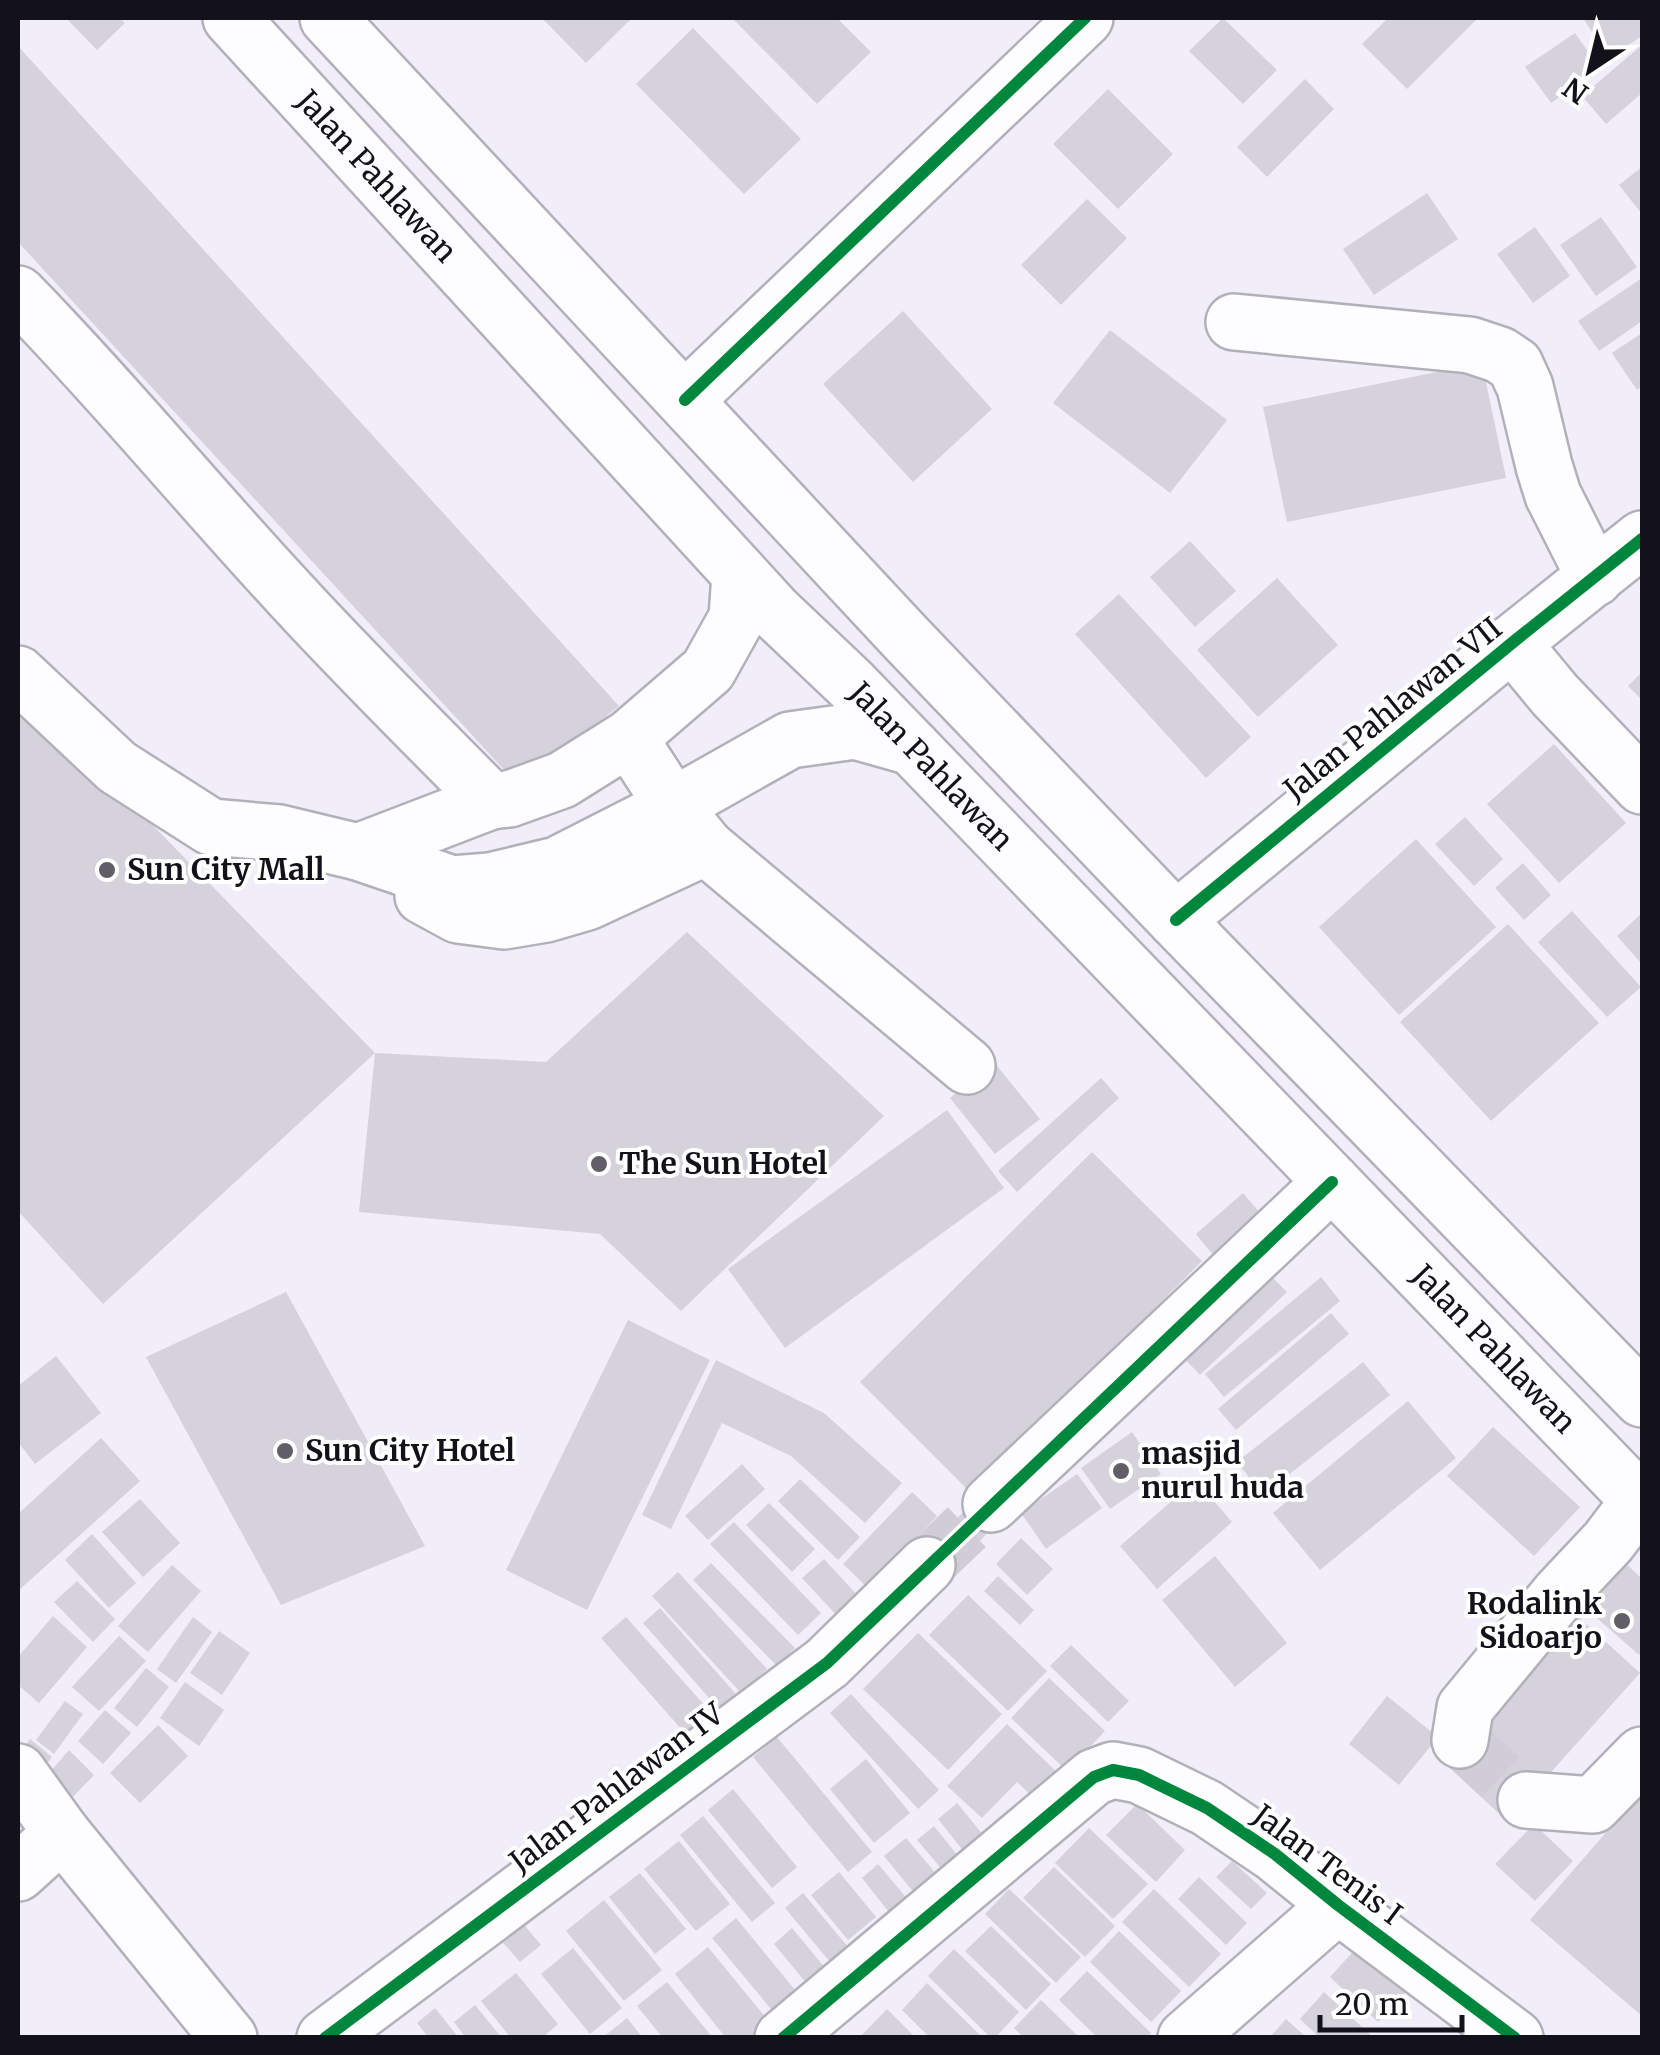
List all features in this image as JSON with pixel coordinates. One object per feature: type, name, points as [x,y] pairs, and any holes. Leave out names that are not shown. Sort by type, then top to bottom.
[{"type":"street","name":"Jalan Pahlawan","points":[[231,18],[757,593],[852,685],[1641,1501]]},
{"type":"street","points":[[328,18],[905,636],[1642,1399]]},
{"type":"street","points":[[685,400],[1086,18]]},
{"type":"street","points":[[18,294],[138,421],[301,606],[492,801]]},
{"type":"street","points":[[1234,322],[1470,345],[1486,348],[1514,364],[1525,387],[1553,495],[1595,578]]},
{"type":"street","name":"Jalan Pahlawan VII","points":[[1176,920],[1642,539]]},
{"type":"street","points":[[358,852],[492,801],[562,780],[628,738],[708,670],[736,618],[757,593],[834,561]]},
{"type":"street","points":[[852,685],[905,636]]},
{"type":"street","points":[[1512,643],[1554,695],[1642,786]]},
{"type":"street","points":[[18,674],[118,767],[210,828],[279,833],[358,852],[458,915],[504,921],[587,902],[689,826],[790,740],[855,731],[912,748]]},
{"type":"street","points":[[628,738],[689,826],[967,1066]]},
{"type":"street","points":[[991,1504],[1332,1182]]},
{"type":"street","points":[[1460,1740],[1465,1708],[1641,1501]]},
{"type":"street","name":"Jalan Pahlawan IV","points":[[325,2038],[826,1663],[927,1565]]},
{"type":"street","points":[[1526,1800],[1593,1805],[1642,1755]]},
{"type":"street","name":"Jalan Tenis I","points":[[783,2038],[1094,1777],[1113,1770],[1139,1775],[1206,1808],[1275,1854],[1514,2038]]},
{"type":"street","points":[[18,1772],[62,1833],[229,2038]]},
{"type":"street","points":[[18,1874],[62,1833]]},
{"type":"street","points":[[1186,2038],[1338,1905]]},
{"type":"building","points":[[66,18],[119,18],[125,23],[97,50]]},
{"type":"building","points":[[542,18],[632,18],[586,63]]},
{"type":"building","points":[[732,18],[837,18],[871,52],[817,104]]},
{"type":"building","points":[[1223,18],[1277,70],[1243,104],[1189,51]]},
{"type":"building","points":[[1388,18],[1478,18],[1407,89],[1362,44]]},
{"type":"building","points":[[1583,18],[1642,18],[1642,36],[1609,58]]},
{"type":"building","points":[[693,28],[801,139],[744,194],[636,84]]},
{"type":"building","points":[[1575,33],[1600,69],[1551,103],[1525,67]]},
{"type":"building","points":[[1642,45],[1642,93],[1606,124],[1582,96]]},
{"type":"building","points":[[18,46],[619,706],[519,786],[18,242]]},
{"type":"building","points":[[1305,79],[1334,109],[1267,177],[1237,147]]},
{"type":"building","points":[[1108,89],[1173,154],[1118,209],[1053,144]]},
{"type":"building","points":[[1642,167],[1642,214],[1619,185]]},
{"type":"building","points":[[1427,193],[1458,239],[1374,295],[1343,249]]},
{"type":"building","points":[[1087,199],[1127,238],[1061,305],[1021,265]]},
{"type":"building","points":[[1601,217],[1637,267],[1596,296],[1560,245]]},
{"type":"building","points":[[1535,227],[1570,276],[1533,303],[1497,254]]},
{"type":"building","points":[[1642,278],[1642,321],[1599,351],[1578,321]]},
{"type":"building","points":[[903,311],[992,409],[913,482],[823,384]]},
{"type":"building","points":[[1110,330],[1227,420],[1170,493],[1053,403]]},
{"type":"building","points":[[1642,333],[1642,386],[1637,390],[1612,353]]},
{"type":"building","points":[[1482,363],[1506,478],[1287,522],[1263,407]]},
{"type":"building","points":[[1190,541],[1236,591],[1195,627],[1150,577]]},
{"type":"building","points":[[1277,578],[1338,645],[1258,717],[1197,650]]},
{"type":"building","points":[[1119,594],[1251,737],[1206,778],[1075,634]]},
{"type":"building","points":[[1642,672],[1642,700],[1628,686]]},
{"type":"building","name":"Sun City Mall","points":[[18,687],[375,1053],[103,1304],[18,1211]]},
{"type":"building","points":[[1554,744],[1626,823],[1559,883],[1487,804]]},
{"type":"building","points":[[1465,817],[1503,859],[1474,886],[1435,844]]},
{"type":"building","points":[[1416,839],[1496,927],[1399,1015],[1319,927]]},
{"type":"building","points":[[1523,863],[1551,895],[1524,920],[1495,888]]},
{"type":"building","points":[[1572,911],[1641,987],[1607,1017],[1538,942]]},
{"type":"building","points":[[1642,913],[1642,964],[1617,936]]},
{"type":"building","points":[[1508,924],[1599,1023],[1491,1121],[1400,1022]]},
{"type":"building","name":"The Sun Hotel","points":[[687,932],[884,1116],[681,1311],[600,1234],[359,1212],[375,1053],[546,1062]]},
{"type":"building","points":[[994,1062],[1040,1119],[995,1154],[950,1098]]},
{"type":"building","points":[[1101,1078],[1119,1098],[1017,1192],[998,1171]]},
{"type":"building","points":[[947,1110],[1004,1188],[785,1348],[728,1269]]},
{"type":"building","points":[[1092,1152],[1202,1261],[970,1492],[860,1382]]},
{"type":"building","points":[[1243,1193],[1266,1220],[1218,1261],[1196,1234]]},
{"type":"building","points":[[1261,1266],[1287,1292],[1200,1375],[1175,1349]]},
{"type":"building","points":[[1321,1277],[1340,1301],[1224,1397],[1205,1374]]},
{"type":"building","name":"Sun City Hotel","points":[[286,1292],[425,1546],[281,1605],[146,1357]]},
{"type":"building","points":[[1331,1313],[1349,1334],[1236,1430],[1218,1409]]},
{"type":"building","points":[[628,1320],[710,1360],[587,1610],[506,1570]]},
{"type":"building","points":[[56,1356],[101,1413],[35,1464],[18,1442],[18,1386]]},
{"type":"building","points":[[716,1360],[824,1413],[902,1483],[865,1523],[791,1456],[722,1423],[671,1529],[642,1515]]},
{"type":"building","points":[[1363,1362],[1390,1395],[1263,1495],[1237,1462]]},
{"type":"building","points":[[1408,1401],[1456,1458],[1320,1570],[1273,1513]]},
{"type":"building","points":[[1493,1427],[1580,1507],[1534,1556],[1447,1476]]},
{"type":"building","name":"masjid nurul huda","points":[[1132,1432],[1161,1474],[1110,1509],[1081,1468]]},
{"type":"building","points":[[101,1438],[140,1481],[18,1591],[18,1514]]},
{"type":"building","points":[[742,1464],[765,1489],[708,1540],[685,1516]]},
{"type":"building","points":[[1077,1474],[1102,1508],[1046,1549],[1021,1513]]},
{"type":"building","points":[[800,1479],[860,1537],[838,1560],[778,1501]]},
{"type":"building","points":[[1196,1480],[1232,1522],[1157,1589],[1120,1546]]},
{"type":"building","points":[[912,1492],[937,1516],[868,1588],[843,1564]]},
{"type":"building","points":[[981,1494],[1003,1516],[944,1580],[919,1557]]},
{"type":"building","points":[[140,1499],[180,1543],[143,1577],[102,1532]]},
{"type":"building","points":[[769,1503],[815,1549],[792,1572],[746,1525]]},
{"type":"building","points":[[734,1522],[821,1613],[798,1635],[710,1544]]},
{"type":"building","points":[[92,1534],[136,1583],[109,1608],[65,1560]]},
{"type":"building","points":[[1021,1538],[1053,1569],[1027,1595],[996,1564]]},
{"type":"building","name":"Rodalink Sidoarjo","points":[[1608,1546],[1642,1579],[1639,1655],[1566,1591]]},
{"type":"building","points":[[1215,1556],[1287,1643],[1235,1687],[1162,1600]]},
{"type":"building","points":[[824,1559],[860,1598],[839,1618],[802,1578]]},
{"type":"building","points":[[711,1563],[795,1648],[777,1666],[693,1580]]},
{"type":"building","points":[[172,1565],[201,1591],[148,1652],[118,1626]]},
{"type":"building","points":[[678,1572],[767,1669],[741,1693],[652,1596]]},
{"type":"building","points":[[998,1576],[1034,1610],[1020,1625],[984,1591]]},
{"type":"building","points":[[77,1581],[115,1619],[93,1642],[54,1602]]},
{"type":"building","points":[[968,1595],[1047,1671],[1008,1711],[929,1635]]},
{"type":"building","points":[[660,1608],[742,1701],[725,1716],[643,1623]]},
{"type":"building","points":[[1574,1613],[1640,1673],[1506,1820],[1441,1760]]},
{"type":"building","points":[[53,1616],[87,1647],[39,1703],[18,1685],[18,1657]]},
{"type":"building","points":[[193,1617],[212,1632],[176,1683],[157,1669]]},
{"type":"building","points":[[626,1617],[715,1717],[690,1739],[601,1638]]},
{"type":"building","points":[[219,1631],[250,1653],[222,1695],[190,1673]]},
{"type":"building","points":[[918,1633],[1002,1714],[948,1770],[863,1689]]},
{"type":"building","points":[[119,1636],[146,1661],[99,1711],[72,1687]]},
{"type":"building","points":[[1071,1645],[1129,1701],[1108,1722],[1050,1666]]},
{"type":"building","points":[[146,1668],[169,1687],[137,1727],[114,1708]]},
{"type":"building","points":[[1049,1678],[1105,1731],[1067,1771],[1011,1718]]},
{"type":"building","points":[[185,1682],[224,1710],[199,1746],[160,1718]]},
{"type":"building","points":[[851,1694],[939,1790],[918,1809],[830,1713]]},
{"type":"building","points":[[1387,1696],[1438,1737],[1399,1785],[1349,1744]]},
{"type":"building","points":[[65,1701],[83,1714],[54,1754],[36,1740]]},
{"type":"building","points":[[105,1710],[131,1733],[103,1764],[78,1741]]},
{"type":"building","points":[[1007,1724],[1063,1778],[1039,1803],[1017,1782],[982,1818],[947,1786]]},
{"type":"building","points":[[158,1725],[188,1756],[140,1803],[110,1773]]},
{"type":"building","points":[[777,1737],[872,1852],[848,1872],[753,1757]]},
{"type":"building","points":[[30,1739],[52,1757],[34,1780],[18,1755]]},
{"type":"building","points":[[69,1750],[94,1775],[69,1801],[45,1778]]},
{"type":"building","points":[[866,1759],[910,1813],[874,1843],[830,1789]]},
{"type":"building","points":[[733,1789],[797,1867],[772,1888],[708,1810]]},
{"type":"building","points":[[1642,1791],[1642,2016],[1530,1920]]},
{"type":"building","points":[[957,1803],[989,1842],[969,1858],[938,1819]]},
{"type":"building","points":[[1137,1804],[1185,1850],[1156,1882],[1106,1835]]},
{"type":"building","points":[[703,1816],[775,1903],[752,1922],[680,1835]]},
{"type":"building","points":[[1534,1824],[1573,1861],[1535,1901],[1495,1864]]},
{"type":"building","points":[[934,1826],[962,1861],[946,1874],[917,1840]]},
{"type":"building","points":[[1089,1828],[1148,1884],[1113,1919],[1055,1863]]},
{"type":"building","points":[[906,1838],[938,1876],[915,1894],[884,1856]]},
{"type":"building","points":[[679,1841],[730,1904],[696,1931],[644,1869]]},
{"type":"building","points":[[1232,1861],[1267,1893],[1251,1909],[1216,1877]]},
{"type":"building","points":[[878,1864],[910,1902],[892,1916],[862,1878]]},
{"type":"building","points":[[1054,1867],[1115,1926],[1085,1957],[1023,1898]]},
{"type":"building","points":[[839,1872],[876,1917],[848,1940],[811,1895]]},
{"type":"building","points":[[640,1873],[686,1929],[655,1954],[609,1897]]},
{"type":"building","points":[[1199,1877],[1247,1923],[1226,1945],[1178,1899]]},
{"type":"building","points":[[1009,1889],[1081,1957],[1056,1983],[985,1914]]},
{"type":"building","points":[[1154,1889],[1221,1954],[1189,1987],[1122,1922]]},
{"type":"building","points":[[803,1893],[853,1953],[835,1968],[785,1908]]},
{"type":"building","points":[[604,1900],[662,1970],[624,2001],[566,1931]]},
{"type":"building","points":[[736,1918],[805,2002],[781,2021],[712,1938]]},
{"type":"building","points":[[520,1920],[541,1945],[520,1962],[499,1938]]},
{"type":"building","points":[[991,1926],[1051,1984],[1026,2010],[965,1951]]},
{"type":"building","points":[[792,1928],[831,1975],[812,1990],[774,1944]]},
{"type":"building","points":[[1119,1931],[1181,1991],[1151,2022],[1090,1962]]},
{"type":"building","points":[[1359,1945],[1408,1990],[1378,2022],[1330,1977]]},
{"type":"building","points":[[708,1947],[771,2024],[754,2038],[726,2038],[675,1974]]},
{"type":"building","points":[[573,1948],[622,2008],[590,2034],[541,1974]]},
{"type":"building","points":[[954,1949],[1019,2012],[995,2038],[928,1976]]},
{"type":"building","points":[[1087,1971],[1151,2033],[1146,2038],[1098,2038],[1059,2000]]},
{"type":"building","points":[[516,1973],[558,2024],[542,2038],[511,2038],[481,2001]]},
{"type":"building","points":[[667,1982],[713,2038],[663,2038],[637,2006]]},
{"type":"building","points":[[927,1983],[983,2038],[930,2038],[902,2010]]},
{"type":"building","points":[[1324,1992],[1374,2038],[1320,2038],[1300,2019]]},
{"type":"building","points":[[1041,2000],[1080,2038],[1024,2038],[1014,2028]]},
{"type":"building","points":[[475,2005],[502,2038],[466,2038],[454,2022]]},
{"type":"building","points":[[435,2008],[459,2038],[429,2038],[417,2023]]},
{"type":"building","points":[[887,2009],[916,2038],[859,2038]]},
{"type":"building","points":[[627,2018],[643,2038],[602,2038]]},
{"type":"building","points":[[1286,2019],[1307,2038],[1269,2038]]},
{"type":"tunnel","points":[[927,1565],[991,1504]]},
{"type":"tunnel","points":[[1460,1740],[1526,1800]]},
{"type":"cycle path","points":[[685,400],[1085,18]]},
{"type":"cycle path","points":[[1176,920],[1642,539]]},
{"type":"cycle path","points":[[325,2038],[827,1663],[1332,1182]]},
{"type":"cycle path","points":[[783,2038],[1094,1777],[1113,1770],[1139,1775],[1207,1808],[1275,1854],[1515,2038]]},
{"type":"place","name":"Sun City Mall","points":[[107,870]]},
{"type":"place","name":"The Sun Hotel","points":[[599,1164]]},
{"type":"place","name":"Sun City Hotel","points":[[285,1451]]},
{"type":"place","name":"masjid nurul huda","points":[[1121,1471]]},
{"type":"place","name":"Rodalink Sidoarjo","points":[[1622,1621]]}]
